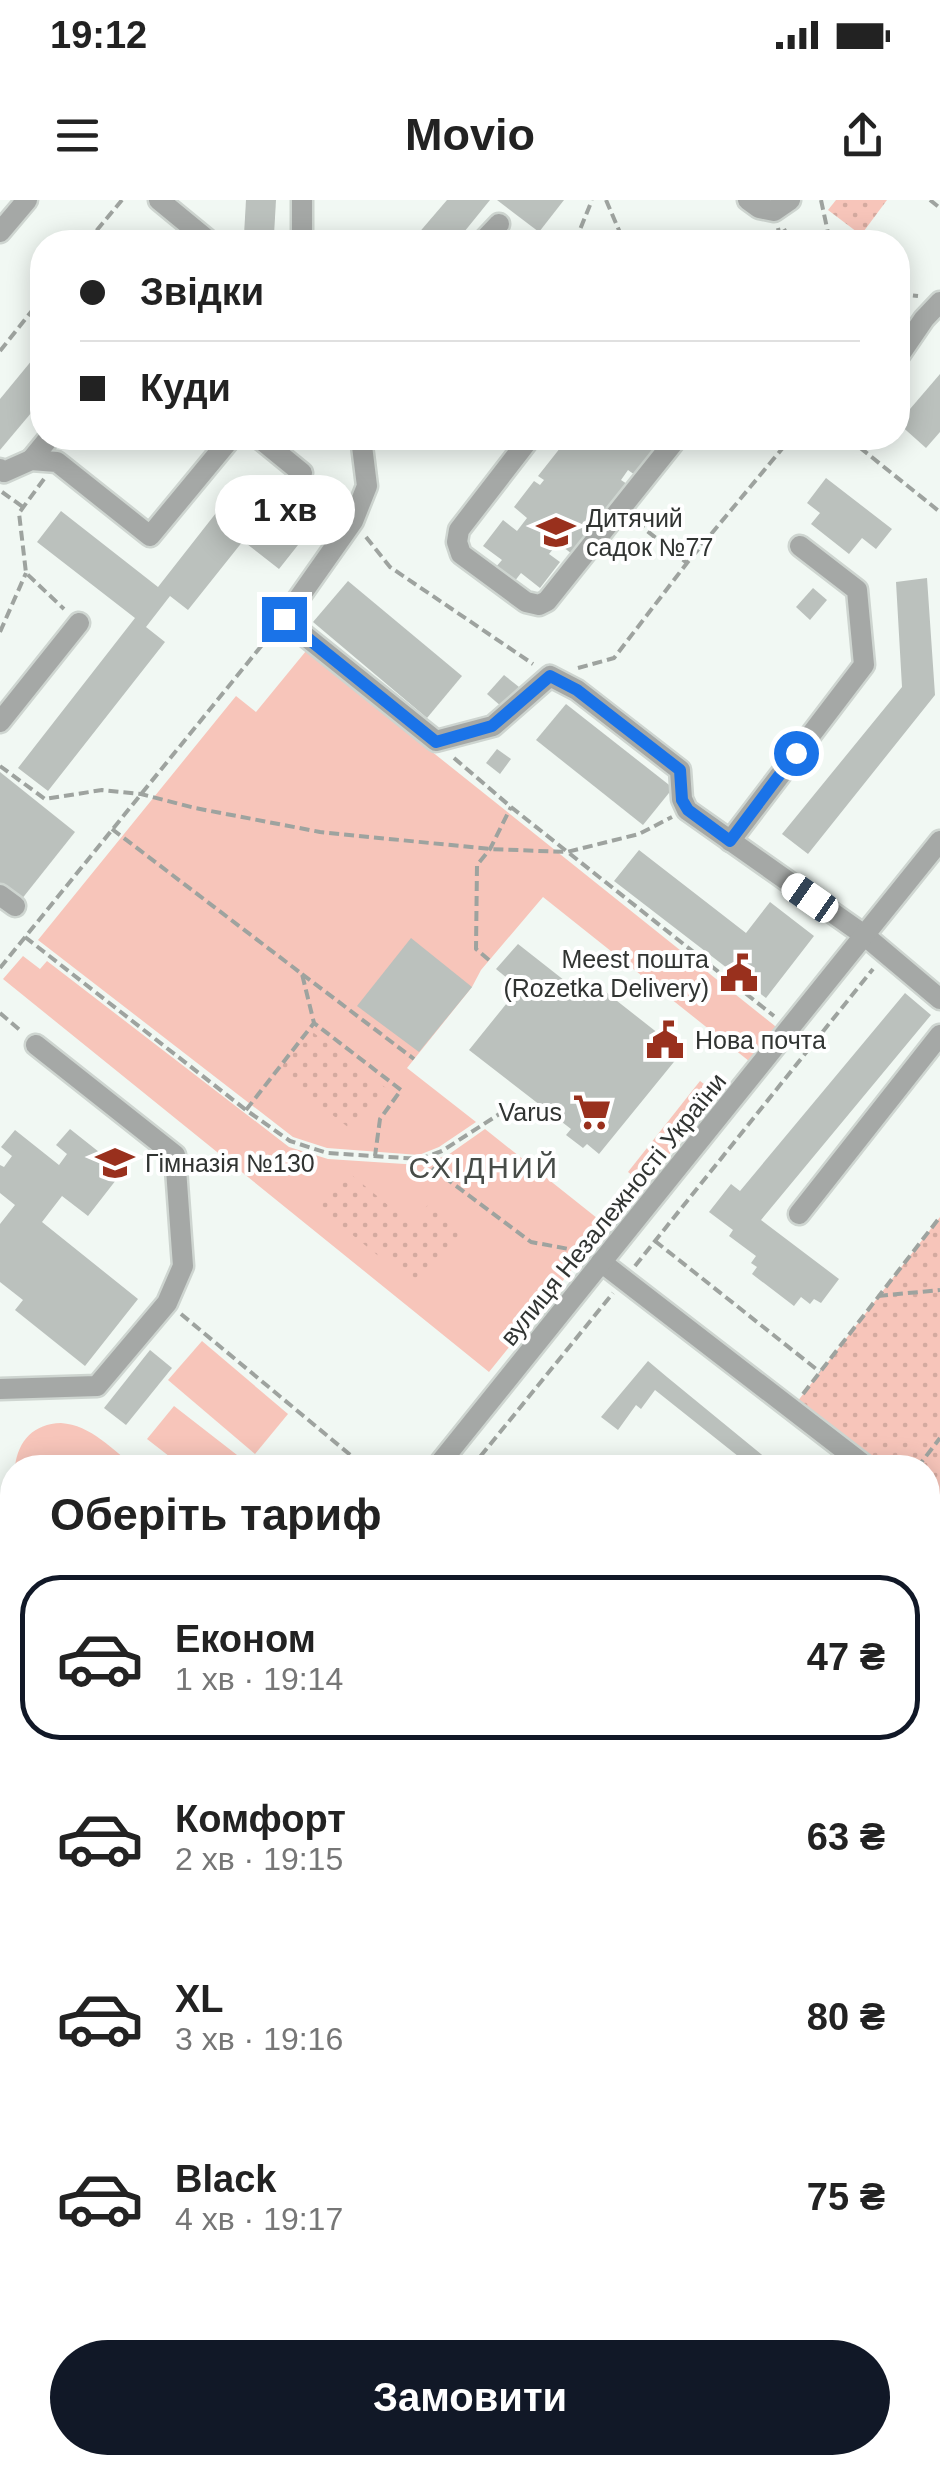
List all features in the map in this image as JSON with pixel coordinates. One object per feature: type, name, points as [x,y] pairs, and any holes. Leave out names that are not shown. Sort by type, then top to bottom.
[{"type":"street","points":[[0,232],[26,200]]},
{"type":"street","points":[[159,200],[195,230]]},
{"type":"street","points":[[302,200],[302,230]]},
{"type":"street","points":[[748,200],[758,208],[774,211],[790,200]]},
{"type":"street","points":[[493,230],[499,224]]},
{"type":"street","points":[[910,340],[940,302]]},
{"type":"street","points":[[1,477],[31,460],[39,450]]},
{"type":"street","points":[[31,460],[57,462],[150,536],[221,450]]},
{"type":"street","points":[[273,450],[302,473]]},
{"type":"street","points":[[362,450],[366,486],[353,521],[284,619],[436,742],[492,726],[550,676],[577,690],[680,770],[682,800],[688,810],[864,935],[940,999]]},
{"type":"street","points":[[521,450],[459,530],[457,542],[461,554],[526,602],[539,606],[547,601],[667,450]]},
{"type":"street","points":[[730,841],[864,665],[857,590],[800,546]]},
{"type":"street","points":[[0,722],[79,622]]},
{"type":"street","name":"вулиця Незалежності України","points":[[446,1455],[600,1258],[940,841]]},
{"type":"street","points":[[799,1214],[940,1035]]},
{"type":"street","points":[[0,1389],[97,1386],[167,1303],[183,1266],[175,1155],[36,1045]]},
{"type":"street","points":[[600,1258],[851,1455]]},
{"type":"path","points":[[98,230],[122,200]]},
{"type":"path","points":[[579,230],[592,200]]},
{"type":"path","points":[[606,200],[619,230]]},
{"type":"path","points":[[821,200],[827,230]]},
{"type":"path","points":[[930,200],[940,208]]},
{"type":"path","points":[[0,352],[30,313]]},
{"type":"path","points":[[302,473],[353,521],[390,567],[550,676],[614,658],[781,450]]},
{"type":"path","points":[[865,450],[940,512]]},
{"type":"path","points":[[0,632],[26,574],[19,513],[57,462]]},
{"type":"path","points":[[1,477],[23,506]]},
{"type":"path","points":[[619,508],[687,563]]},
{"type":"path","points":[[26,574],[79,622]]},
{"type":"path","points":[[0,968],[284,619]]},
{"type":"path","points":[[436,742],[511,807],[790,1029]]},
{"type":"path","points":[[0,766],[46,799],[102,790],[141,794],[320,832],[490,849],[567,852],[639,834],[688,810]]},
{"type":"path","points":[[489,960],[476,949],[477,865],[490,849],[511,807]]},
{"type":"path","points":[[112,830],[414,1059]]},
{"type":"path","points":[[25,937],[290,1141],[326,1153],[420,1160],[504,1111]]},
{"type":"path","points":[[482,1455],[885,954]]},
{"type":"path","points":[[302,974],[314,1023],[402,1090],[380,1119],[374,1156]]},
{"type":"path","points":[[0,1012],[36,1045]]},
{"type":"path","points":[[246,1110],[314,1023]]},
{"type":"path","points":[[420,1160],[531,1242],[600,1258]]},
{"type":"path","points":[[793,1410],[940,1216]]},
{"type":"path","points":[[655,1241],[820,1372]]},
{"type":"path","points":[[878,1296],[940,1290]]},
{"type":"path","points":[[167,1303],[350,1455]]},
{"type":"shaded area","points":[[836,200],[887,200],[865,230],[854,230],[828,210]]},
{"type":"shaded area","points":[[306,651],[780,1030],[754,1065],[543,897],[481,970],[472,987],[407,1068],[476,1122],[439,1147],[419,1155],[327,1148],[293,1137],[38,940],[236,696],[256,712]]},
{"type":"shaded area","points":[[23,956],[40,969],[47,961],[289,1147],[328,1159],[420,1165],[448,1155],[485,1129],[607,1226],[489,1372],[3,979]]},
{"type":"shaded area","points":[[310,1030],[386,1088],[353,1131],[277,1072]]},
{"type":"shaded area","points":[[700,1081],[717,1094],[645,1185],[628,1172]]},
{"type":"shaded area","points":[[348,1172],[411,1224],[428,1205],[462,1233],[417,1287],[319,1208]]},
{"type":"shaded area","points":[[940,1217],[940,1455],[855,1455],[797,1402]]},
{"type":"shaded area","points":[[202,1341],[288,1414],[255,1454],[168,1380]]},
{"type":"shaded area","points":[[174,1406],[237,1455],[168,1455],[147,1439]]},
{"type":"shaded area","points":[[51,1424],[82,1428],[121,1455],[18,1455],[29,1435]]},
{"type":"building","points":[[246,200],[276,200],[274,230],[244,230]]},
{"type":"building","points":[[447,200],[490,200],[466,230],[421,230]]},
{"type":"building","points":[[497,200],[564,200],[541,230]]},
{"type":"building","points":[[30,363],[30,414],[0,450],[0,399]]},
{"type":"building","points":[[940,374],[940,432],[926,448],[910,434],[910,409]]},
{"type":"building","points":[[559,450],[654,450],[635,475],[628,470],[621,480],[627,484],[572,554],[558,543],[549,554],[560,562],[540,588],[521,573],[514,582],[495,568],[502,560],[483,546],[503,520],[517,531],[527,518],[514,507],[534,481],[540,485],[544,480],[538,476]]},
{"type":"building","points":[[245,476],[266,493],[253,510],[298,545],[279,569],[243,541],[188,610],[170,596],[146,627],[165,642],[48,791],[18,768],[135,618],[37,542],[61,511],[158,587]]},
{"type":"building","points":[[826,478],[892,529],[876,549],[862,538],[849,554],[811,524],[820,513],[807,503]]},
{"type":"building","points":[[927,578],[935,695],[808,854],[782,834],[902,687],[896,582]]},
{"type":"building","points":[[348,581],[462,676],[427,718],[313,622]]},
{"type":"building","points":[[813,588],[827,600],[810,620],[796,607]]},
{"type":"building","points":[[504,675],[519,687],[502,707],[487,694]]},
{"type":"building","points":[[566,704],[673,788],[643,825],[536,740]]},
{"type":"building","points":[[497,749],[511,759],[500,774],[486,763]]},
{"type":"building","points":[[0,772],[75,832],[21,900],[0,884]]},
{"type":"building","points":[[639,850],[746,933],[770,902],[814,936],[766,998],[614,881]]},
{"type":"building","points":[[411,938],[472,987],[419,1052],[357,1006]]},
{"type":"building","points":[[518,944],[588,999],[598,986],[682,1052],[599,1154],[566,1135],[571,1129],[469,1050],[519,988],[496,969]]},
{"type":"building","points":[[905,993],[931,1015],[761,1220],[839,1279],[821,1303],[814,1299],[810,1304],[801,1297],[794,1306],[752,1274],[757,1267],[751,1263],[756,1256],[729,1236],[733,1230],[709,1212],[731,1184],[740,1191]]},
{"type":"building","points":[[70,1129],[123,1171],[88,1216],[62,1196],[42,1222],[138,1299],[85,1366],[15,1310],[23,1300],[0,1282],[0,1224],[15,1205],[0,1193],[0,1165],[4,1167],[12,1156],[1,1147],[15,1130],[59,1165],[67,1154],[56,1145]]},
{"type":"building","points":[[150,1350],[172,1368],[126,1425],[104,1408]]},
{"type":"building","points":[[648,1361],[762,1455],[737,1455],[655,1390],[641,1409],[636,1405],[618,1430],[601,1417]]},
{"type":"place","name":"Дитячий садок №77","points":[[556,532]]},
{"type":"place","name":"Meest пошта (Rozetka Delivery)","points":[[739,973]]},
{"type":"place","name":"Нова почта","points":[[665,1040]]},
{"type":"place","name":"Varus","points":[[592,1112]]},
{"type":"place","name":"Гімназія №130","points":[[115,1163]]},
{"type":"district","name":"СХІДНИЙ","points":[[484,1167]]},
{"type":"route","points":[[284,619],[436,742],[492,726],[550,676],[577,690],[680,770],[682,800],[688,810],[730,841],[796,753]]}]
